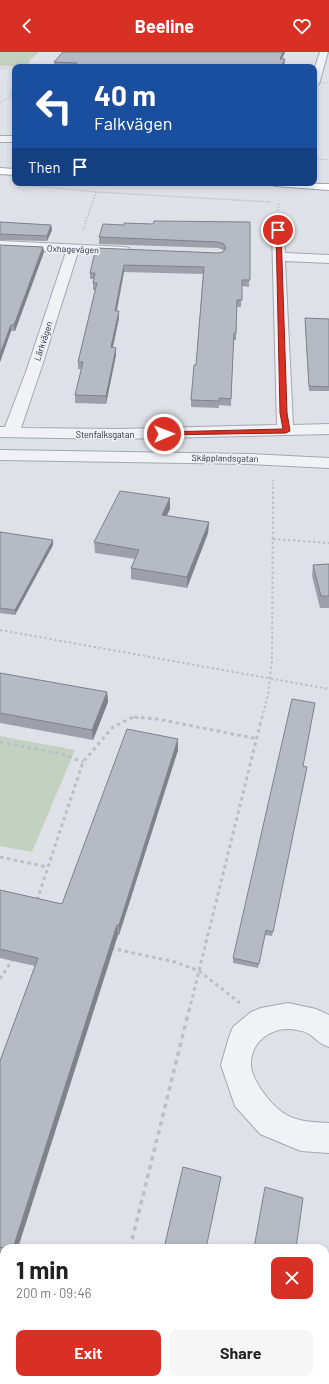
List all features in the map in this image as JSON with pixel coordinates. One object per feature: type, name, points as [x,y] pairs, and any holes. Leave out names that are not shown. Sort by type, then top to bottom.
[{"type":"main road","points":[[0,163],[12,163]]},
{"type":"main road","points":[[0,171],[12,172]]},
{"type":"main road","points":[[317,175],[329,176]]},
{"type":"main road","points":[[316,186],[329,187]]},
{"type":"street","points":[[317,74],[324,52]]},
{"type":"street","points":[[0,139],[12,139]]},
{"type":"street","points":[[278,230],[284,413],[286,431]]},
{"type":"street","name":"Oxhagevägen","points":[[0,245],[134,251]]},
{"type":"street","name":"Lärkvägen","points":[[5,432],[34,369],[73,249]]},
{"type":"street","points":[[280,257],[329,259]]},
{"type":"street","name":"Stenfalksgatan","points":[[5,432],[118,434],[329,430]]},
{"type":"street","name":"Skäpplandsgatan","points":[[0,455],[250,459],[329,463]]},
{"type":"street","points":[[329,1034],[316,1022],[288,1016],[263,1020],[243,1037],[236,1065],[246,1096],[271,1123],[301,1136],[329,1138]]},
{"type":"path","points":[[18,64],[16,61],[19,52]]},
{"type":"path","points":[[0,68],[12,68]]},
{"type":"path","points":[[317,83],[329,83]]},
{"type":"path","points":[[0,103],[10,96],[12,90]]},
{"type":"path","points":[[317,159],[329,160]]},
{"type":"path","points":[[33,186],[96,192],[271,202]]},
{"type":"path","points":[[73,249],[78,245],[96,192]]},
{"type":"path","points":[[279,202],[286,202]]},
{"type":"path","points":[[131,1244],[268,695],[272,660],[273,474]]},
{"type":"path","points":[[273,539],[329,543]]},
{"type":"path","points":[[0,630],[329,689]]},
{"type":"path","points":[[35,907],[83,762],[113,727],[133,716],[157,719],[258,739]]},
{"type":"path","points":[[0,742],[62,754],[83,762]]},
{"type":"path","points":[[0,857],[47,867]]},
{"type":"path","points":[[107,947],[175,962],[199,971],[263,1020]]},
{"type":"path","points":[[0,979],[16,954]]},
{"type":"green space","points":[[0,52],[39,52],[29,61],[28,64],[0,66]]},
{"type":"green space","points":[[0,736],[75,750],[32,852],[0,846]]},
{"type":"building","points":[[63,52],[283,52],[280,59],[285,59],[282,64],[76,64],[77,63],[54,62]]},
{"type":"building","points":[[154,221],[250,222],[250,280],[242,280],[242,300],[237,300],[231,399],[219,398],[219,401],[191,400],[194,365],[196,365],[204,267],[124,265],[115,311],[119,311],[111,347],[116,348],[106,396],[75,395],[83,362],[78,362],[97,283],[93,283],[95,273],[90,273],[96,248],[218,253],[223,252],[226,248],[224,244],[218,242],[99,237],[103,224],[153,224]]},
{"type":"building","points":[[0,222],[51,225],[47,236],[0,234]]},
{"type":"building","points":[[0,245],[43,247],[14,325],[11,325],[0,354]]},
{"type":"building","points":[[305,318],[329,319],[329,387],[309,386]]},
{"type":"building","points":[[120,491],[170,498],[162,515],[209,522],[187,577],[131,568],[139,550],[94,542]]},
{"type":"building","points":[[0,532],[53,540],[15,610],[0,608]]},
{"type":"building","points":[[329,564],[329,596],[321,596],[313,565]]},
{"type":"building","points":[[0,673],[107,692],[92,730],[0,713]]},
{"type":"building","points":[[292,699],[315,703],[303,766],[307,767],[273,932],[266,930],[259,964],[233,958]]},
{"type":"building","points":[[127,729],[178,739],[119,925],[117,925],[14,1244],[0,1244],[0,1061],[38,958],[0,949],[0,890],[62,904]]},
{"type":"building","points":[[183,1167],[221,1177],[207,1244],[165,1244]]},
{"type":"building","points":[[265,1187],[303,1198],[297,1244],[255,1244]]},
{"type":"route","points":[[164,434],[286,431],[284,413],[278,230]]}]
